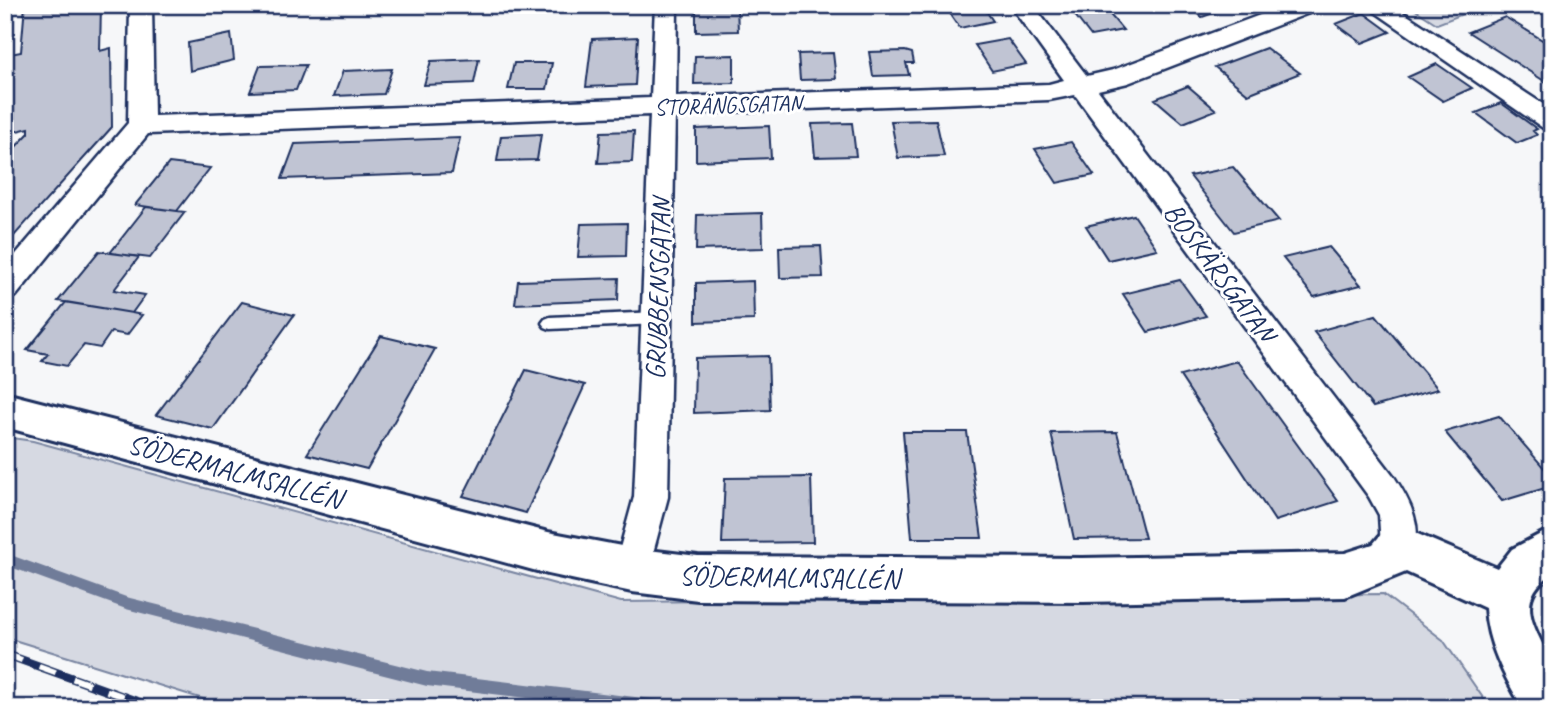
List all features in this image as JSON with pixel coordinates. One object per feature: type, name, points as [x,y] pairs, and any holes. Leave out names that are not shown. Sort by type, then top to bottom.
[{"type":"street","points":[[5,288],[141,125],[141,5]]},
{"type":"street","name":"GRUBBENSGATAN","points":[[632,570],[652,497],[666,5]]},
{"type":"street","name":"BOSKÄRSGATAN","points":[[1020,5],[1381,486],[1395,509],[1402,530],[1399,547]]},
{"type":"street","points":[[1376,5],[1552,122]]},
{"type":"street","name":"STORÄNGSGATAN","points":[[141,125],[1049,92],[1119,77],[1301,8]]},
{"type":"street","name":"SÖDERMALMSALLÉN","points":[[5,410],[548,554],[632,570],[712,578],[1083,580],[1345,575],[1388,560],[1399,547]]},
{"type":"street","points":[[1399,547],[1508,596]]},
{"type":"street","points":[[1552,549],[1528,564],[1515,578],[1508,596],[1508,625],[1516,650],[1552,708]]},
{"type":"lane","points":[[551,323],[657,318]]},
{"type":"shaded area","points":[[1408,5],[1470,5],[1476,9],[1437,24]]},
{"type":"shaded area","points":[[5,437],[33,441],[621,602],[1383,594],[1443,640],[1490,708],[232,708],[14,640],[5,634]]},
{"type":"building","points":[[25,5],[101,5],[100,51],[111,48],[112,127],[5,246],[5,158],[29,133],[29,128],[5,134],[5,55],[21,52]]},
{"type":"building","points":[[696,5],[737,5],[738,31],[696,32]]},
{"type":"building","points":[[968,5],[982,5],[993,21],[960,28],[949,12],[970,8]]},
{"type":"building","points":[[1067,5],[1102,5],[1123,30],[1091,36]]},
{"type":"building","points":[[1188,5],[1227,5],[1230,7],[1202,17]]},
{"type":"building","points":[[1364,13],[1390,32],[1362,43],[1336,24]]},
{"type":"building","points":[[1505,17],[1552,46],[1552,86],[1468,32]]},
{"type":"building","points":[[231,34],[234,60],[190,71],[188,43]]},
{"type":"building","points":[[638,37],[635,85],[586,87],[592,39]]},
{"type":"building","points":[[1008,39],[1026,64],[992,71],[975,45]]},
{"type":"building","points":[[1266,48],[1300,73],[1248,94],[1215,67]]},
{"type":"building","points":[[869,52],[912,53],[914,63],[906,63],[909,75],[873,76]]},
{"type":"building","points":[[833,53],[836,79],[800,80],[798,54]]},
{"type":"building","points":[[734,55],[734,83],[694,84],[695,56]]},
{"type":"building","points":[[479,59],[474,83],[424,85],[431,61]]},
{"type":"building","points":[[514,63],[552,63],[547,89],[508,89]]},
{"type":"building","points":[[1437,64],[1472,88],[1443,101],[1408,77]]},
{"type":"building","points":[[306,65],[296,90],[250,92],[260,66]]},
{"type":"building","points":[[392,69],[384,94],[334,96],[343,71]]},
{"type":"building","points":[[1188,86],[1216,110],[1183,123],[1155,99]]},
{"type":"building","points":[[1501,103],[1537,129],[1533,131],[1537,135],[1517,143],[1476,113]]},
{"type":"building","points":[[936,120],[944,156],[898,158],[891,121]]},
{"type":"building","points":[[852,123],[856,156],[815,157],[812,124]]},
{"type":"building","points":[[769,126],[771,158],[696,161],[696,129]]},
{"type":"building","points":[[634,131],[632,162],[598,163],[601,132]]},
{"type":"building","points":[[541,134],[537,160],[497,161],[501,136]]},
{"type":"building","points":[[460,138],[452,173],[282,179],[295,144]]},
{"type":"building","points":[[1071,142],[1094,175],[1057,183],[1035,149]]},
{"type":"building","points":[[169,163],[210,168],[177,211],[135,205]]},
{"type":"building","points":[[1233,167],[1279,221],[1234,232],[1190,176]]},
{"type":"building","points":[[146,207],[185,212],[150,258],[110,253]]},
{"type":"building","points":[[762,213],[763,248],[696,250],[697,215]]},
{"type":"building","points":[[1134,215],[1157,249],[1108,260],[1086,226]]},
{"type":"building","points":[[627,223],[626,256],[578,257],[581,224]]},
{"type":"building","points":[[821,246],[823,277],[780,278],[779,247]]},
{"type":"building","points":[[1329,247],[1361,285],[1314,297],[1283,258]]},
{"type":"building","points":[[99,251],[139,257],[114,290],[145,295],[132,313],[58,301]]},
{"type":"building","points":[[619,278],[618,300],[515,304],[518,281]]},
{"type":"building","points":[[1180,280],[1206,316],[1148,332],[1123,294]]},
{"type":"building","points":[[753,281],[754,320],[696,322],[696,283]]},
{"type":"building","points":[[66,302],[142,315],[127,335],[111,332],[100,348],[84,345],[67,366],[42,361],[48,354],[27,350]]},
{"type":"building","points":[[242,302],[294,315],[213,429],[156,415]]},
{"type":"building","points":[[1376,315],[1438,389],[1373,407],[1314,332]]},
{"type":"building","points":[[381,336],[435,349],[367,469],[307,454]]},
{"type":"building","points":[[768,356],[770,410],[694,413],[695,358]]},
{"type":"building","points":[[1237,361],[1338,501],[1275,521],[1180,376]]},
{"type":"building","points":[[526,370],[585,385],[526,513],[463,496]]},
{"type":"building","points":[[1499,416],[1552,477],[1552,486],[1502,501],[1445,432]]},
{"type":"building","points":[[903,432],[967,432],[982,538],[912,538]]},
{"type":"building","points":[[1117,432],[1145,538],[1074,539],[1051,433]]},
{"type":"building","points":[[811,477],[813,542],[722,543],[725,478]]},
{"type":"waterway","points":[[5,559],[126,603],[427,679],[668,708]]},
{"type":"railway","points":[[5,654],[155,708]]}]
